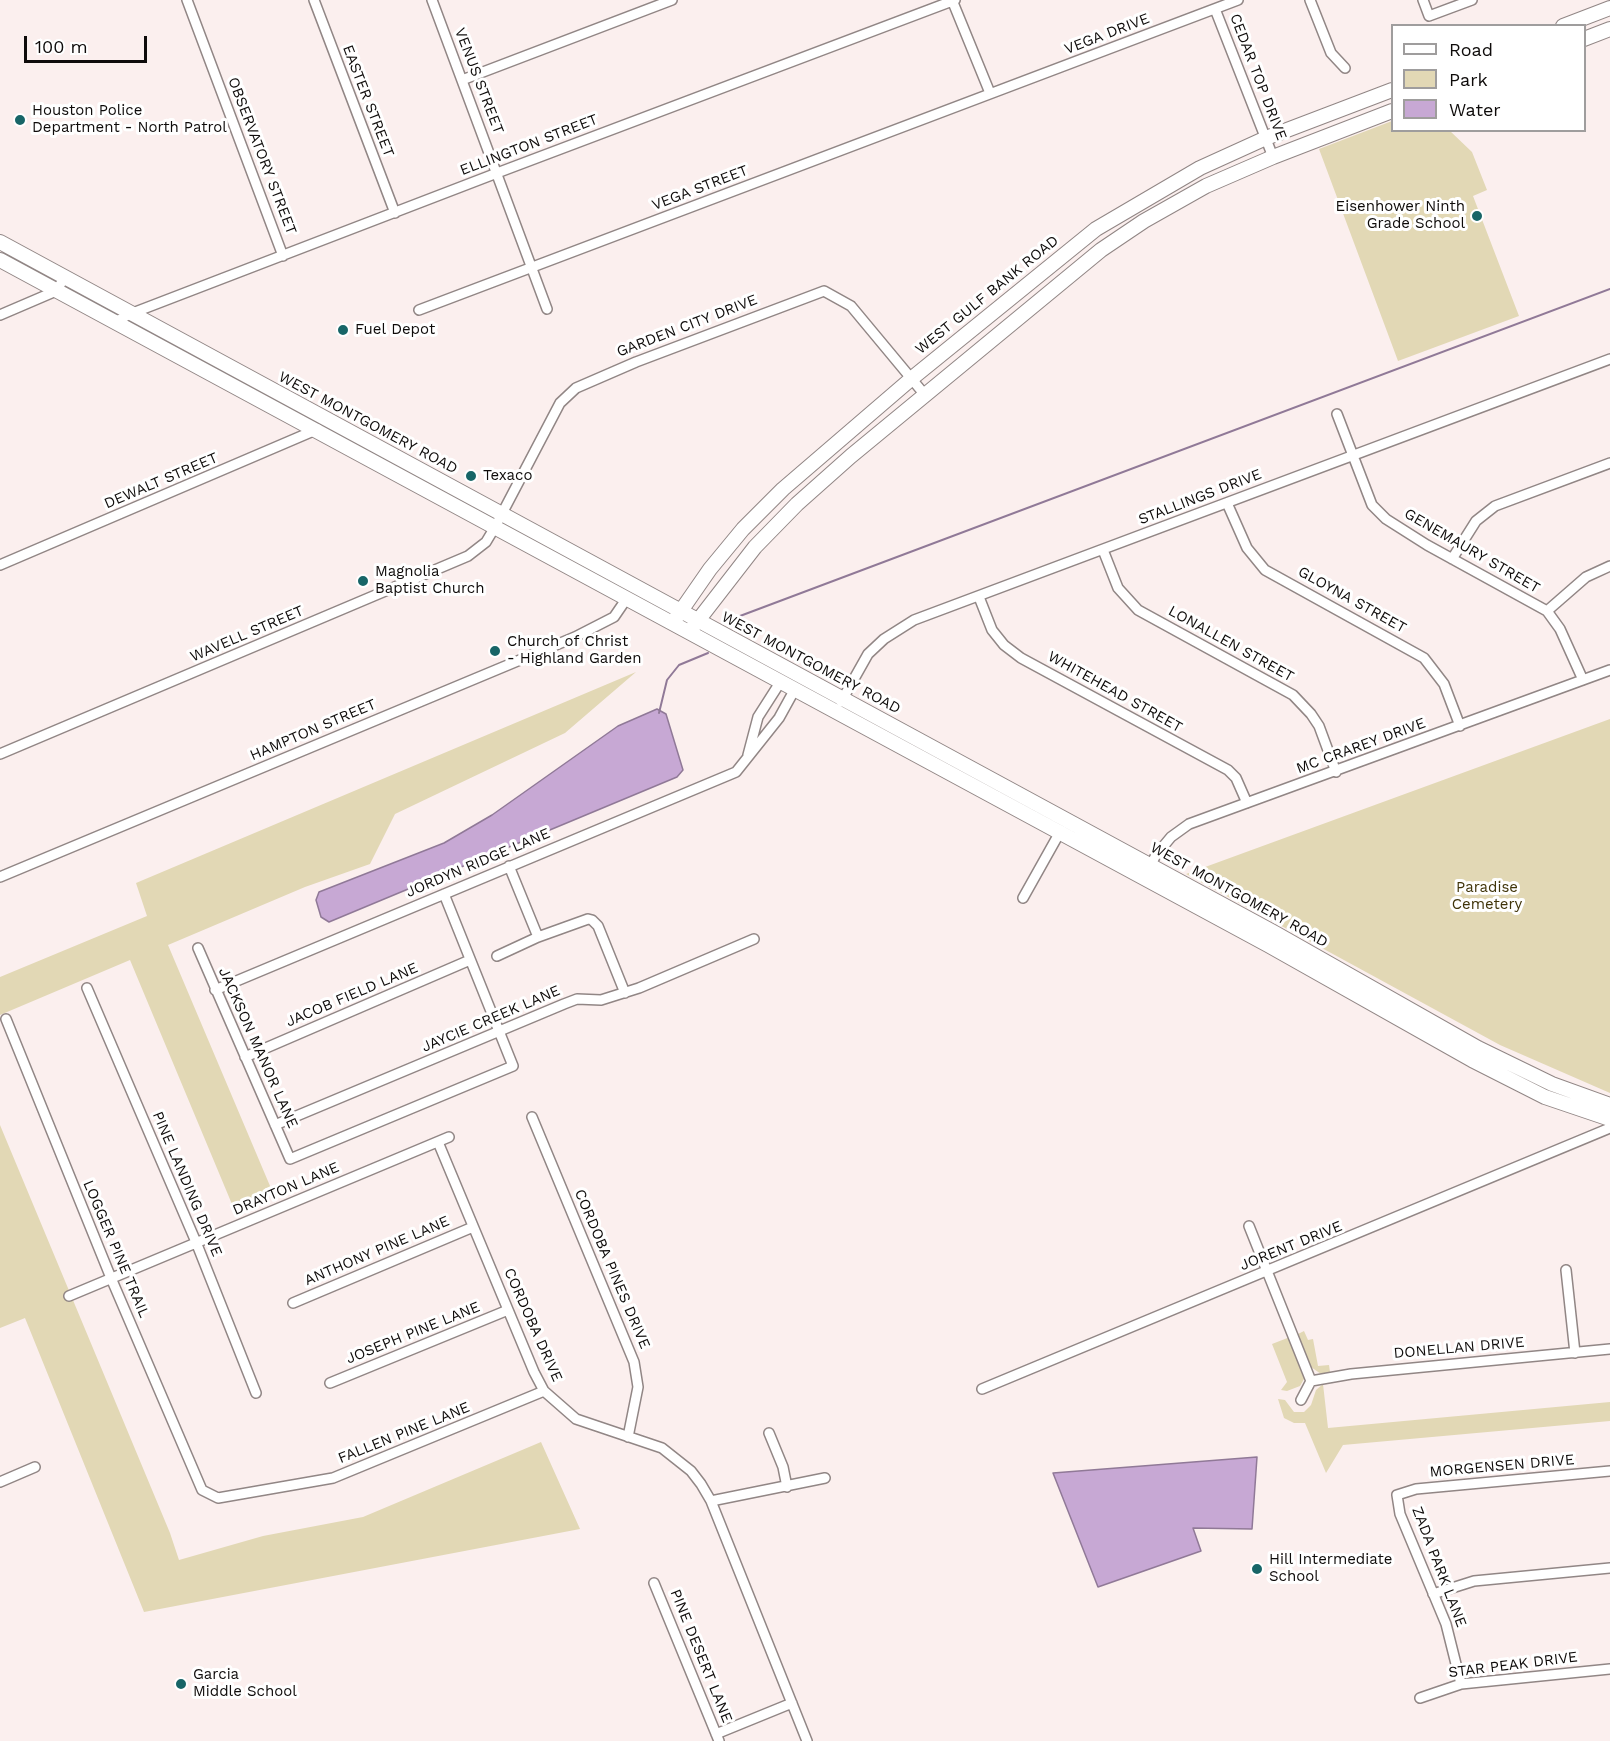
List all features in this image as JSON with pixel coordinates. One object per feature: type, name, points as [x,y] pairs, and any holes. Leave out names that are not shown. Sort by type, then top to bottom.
[{"type":"main road","points":[[1568,24],[1610,8]]},
{"type":"main road","points":[[1586,38],[1610,29]]},
{"type":"main road","name":"WEST GULF BANK ROAD","points":[[677,617],[743,529],[783,489],[911,379],[1087,235],[1134,204],[1200,168],[1266,138],[1391,90]]},
{"type":"main road","points":[[694,626],[755,547],[797,504],[1101,250],[1144,221],[1206,186],[1273,157],[1391,111]]},
{"type":"main road","points":[[1134,204],[1144,221]]},
{"type":"main road","name":"WEST MONTGOMERY ROAD","points":[[0,242],[333,422],[627,598],[677,617]]},
{"type":"main road","name":"WEST MONTGOMERY ROAD","points":[[0,260],[316,430],[499,521],[1478,1048],[1551,1084],[1610,1105]]},
{"type":"main road","points":[[1017,291],[1031,307]]},
{"type":"main road","points":[[783,489],[797,504]]},
{"type":"main road","name":"WEST MONTGOMERY ROAD","points":[[694,626],[795,689],[840,705],[1060,832],[1147,871],[1472,1060],[1545,1096],[1610,1119]]},
{"type":"street","name":"OBSERVATORY STREET","points":[[187,0],[283,256]]},
{"type":"street","name":"EASTER STREET","points":[[314,0],[395,213]]},
{"type":"street","name":"VENUS STREET","points":[[432,0],[547,309]]},
{"type":"street","points":[[462,80],[672,0]]},
{"type":"street","name":"ELLINGTON STREET","points":[[115,322],[130,314],[954,0]]},
{"type":"street","points":[[954,0],[990,93]]},
{"type":"street","name":"VEGA DRIVE","points":[[990,93],[1238,0]]},
{"type":"street","points":[[1310,0],[1331,53],[1345,68]]},
{"type":"street","points":[[1423,0],[1430,16],[1472,0]]},
{"type":"street","name":"CEDAR TOP DRIVE","points":[[1215,9],[1273,157]]},
{"type":"street","name":"VEGA STREET","points":[[419,310],[532,269],[990,93]]},
{"type":"street","points":[[0,315],[56,291],[64,277]]},
{"type":"street","name":"GARDEN CITY DRIVE","points":[[499,521],[560,403],[576,388],[597,377],[807,296],[824,291],[850,306],[925,395]]},
{"type":"street","name":"STALLINGS DRIVE","points":[[840,705],[868,654],[884,639],[914,621],[1610,359]]},
{"type":"street","name":"GENEMAURY STREET","points":[[1337,414],[1372,505],[1386,519],[1452,559],[1547,611],[1564,637],[1583,680]]},
{"type":"street","name":"DEWALT STREET","points":[[0,565],[333,422]]},
{"type":"street","points":[[1452,559],[1476,521],[1495,506],[1610,463]]},
{"type":"street","name":"GLOYNA STREET","points":[[1227,503],[1247,548],[1265,570],[1424,658],[1444,684],[1460,726]]},
{"type":"street","name":"WAVELL STREET","points":[[0,754],[468,556],[486,542],[499,521]]},
{"type":"street","name":"LONALLEN STREET","points":[[1103,550],[1118,588],[1138,610],[1293,695],[1319,726],[1336,772]]},
{"type":"street","points":[[1547,611],[1586,577],[1610,566]]},
{"type":"street","name":"WHITEHEAD STREET","points":[[979,597],[992,630],[1013,652],[1228,770],[1236,778],[1247,803]]},
{"type":"street","name":"HAMPTON STREET","points":[[0,877],[575,637],[614,617],[627,598]]},
{"type":"street","name":"MC CRAREY DRIVE","points":[[1147,871],[1171,837],[1189,824],[1610,670]]},
{"type":"street","points":[[748,758],[759,717],[781,681]]},
{"type":"street","name":"JORDYN RIDGE LANE","points":[[215,990],[736,772],[779,718],[795,689]]},
{"type":"street","points":[[1023,898],[1060,832]]},
{"type":"street","points":[[509,866],[538,937]]},
{"type":"street","points":[[444,894],[499,1032]]},
{"type":"street","points":[[497,956],[538,937],[592,920],[598,926],[626,993]]},
{"type":"street","name":"JAYCIE CREEK LANE","points":[[275,1125],[577,999],[601,1000],[626,993],[754,939]]},
{"type":"street","name":"JACKSON MANOR LANE","points":[[198,948],[290,1159],[513,1066],[499,1032]]},
{"type":"street","name":"JACOB FIELD LANE","points":[[245,1057],[470,960]]},
{"type":"street","name":"PINE LANDING DRIVE","points":[[87,988],[196,1242],[256,1393]]},
{"type":"street","name":"LOGGER PINE TRAIL","points":[[6,1019],[111,1278],[202,1490]]},
{"type":"street","name":"CORDOBA PINES DRIVE","points":[[532,1117],[634,1362],[638,1387],[628,1437]]},
{"type":"street","name":"JORENT DRIVE","points":[[982,1389],[1610,1128]]},
{"type":"street","name":"DRAYTON LANE","points":[[69,1296],[449,1137]]},
{"type":"street","name":"CORDOBA DRIVE","points":[[438,1142],[544,1391],[576,1419],[662,1448],[691,1471],[711,1501],[807,1741]]},
{"type":"street","points":[[1249,1226],[1311,1381],[1301,1400]]},
{"type":"street","name":"ANTHONY PINE LANE","points":[[293,1303],[473,1227]]},
{"type":"street","points":[[1566,1270],[1575,1353]]},
{"type":"street","name":"JOSEPH PINE LANE","points":[[330,1383],[508,1310]]},
{"type":"street","name":"DONELLAN DRIVE","points":[[1311,1381],[1351,1374],[1610,1349]]},
{"type":"street","name":"FALLEN PINE LANE","points":[[202,1490],[218,1498],[333,1478],[544,1391]]},
{"type":"street","points":[[769,1433],[783,1467],[787,1487]]},
{"type":"street","points":[[0,1482],[35,1467]]},
{"type":"street","name":"MORGENSEN DRIVE","points":[[1397,1495],[1416,1489],[1610,1472]]},
{"type":"street","points":[[711,1501],[825,1478]]},
{"type":"street","name":"ZADA PARK LANE","points":[[1397,1495],[1400,1514],[1446,1624],[1461,1684]]},
{"type":"street","points":[[1433,1594],[1474,1581],[1610,1568]]},
{"type":"street","name":"PINE DESERT LANE","points":[[654,1583],[718,1738]]},
{"type":"street","name":"STAR PEAK DRIVE","points":[[1420,1698],[1461,1684],[1610,1669]]},
{"type":"street","points":[[718,1738],[792,1703]]},
{"type":"green space","points":[[1391,121],[1391,132],[1451,132],[1472,152],[1487,190],[1473,196],[1519,316],[1398,361],[1319,149]]},
{"type":"green space","points":[[636,672],[565,733],[395,814],[370,864],[305,887],[168,945],[273,1193],[234,1209],[130,960],[0,1015],[0,977],[147,916],[136,883]]},
{"type":"green space","name":"Paradise Cemetery","points":[[1610,719],[1610,1093],[1500,1045],[1186,874]]},
{"type":"green space","points":[[0,1125],[170,1533],[179,1560],[263,1536],[363,1517],[541,1442],[580,1529],[144,1612],[25,1318],[0,1328]]},
{"type":"green space","points":[[1304,1331],[1308,1340],[1313,1339],[1318,1366],[1329,1365],[1330,1372],[1321,1374],[1311,1367],[1298,1334]]},
{"type":"green space","points":[[1290,1337],[1304,1372],[1304,1379],[1300,1386],[1287,1391],[1281,1390],[1287,1382],[1272,1344]]},
{"type":"green space","points":[[1323,1384],[1328,1428],[1610,1402],[1610,1421],[1343,1445],[1326,1473],[1305,1423],[1294,1423],[1284,1418],[1278,1399],[1285,1400],[1294,1412],[1304,1412],[1311,1405],[1316,1390]]},
{"type":"water","points":[[657,709],[666,714],[683,770],[677,777],[329,922],[321,917],[316,900],[319,892],[444,843],[492,815],[618,726]]},
{"type":"water","points":[[1257,1457],[1252,1529],[1193,1528],[1201,1551],[1098,1587],[1053,1473]]},
{"type":"waterway","points":[[725,624],[732,619],[1610,289]]},
{"type":"waterway","points":[[659,713],[667,680],[679,665],[708,653]]},
{"type":"place","name":"Houston Police Department - North Patrol","points":[[20,120]]},
{"type":"place","name":"Eisenhower Ninth Grade School","points":[[1477,216]]},
{"type":"place","name":"Fuel Depot","points":[[343,330]]},
{"type":"place","name":"Texaco","points":[[471,476]]},
{"type":"place","name":"Magnolia Baptist Church","points":[[363,581]]},
{"type":"place","name":"Church of Christ - Highland Garden","points":[[495,651]]},
{"type":"place","name":"Hill Intermediate School","points":[[1257,1569]]},
{"type":"place","name":"Garcia Middle School","points":[[181,1684]]}]
